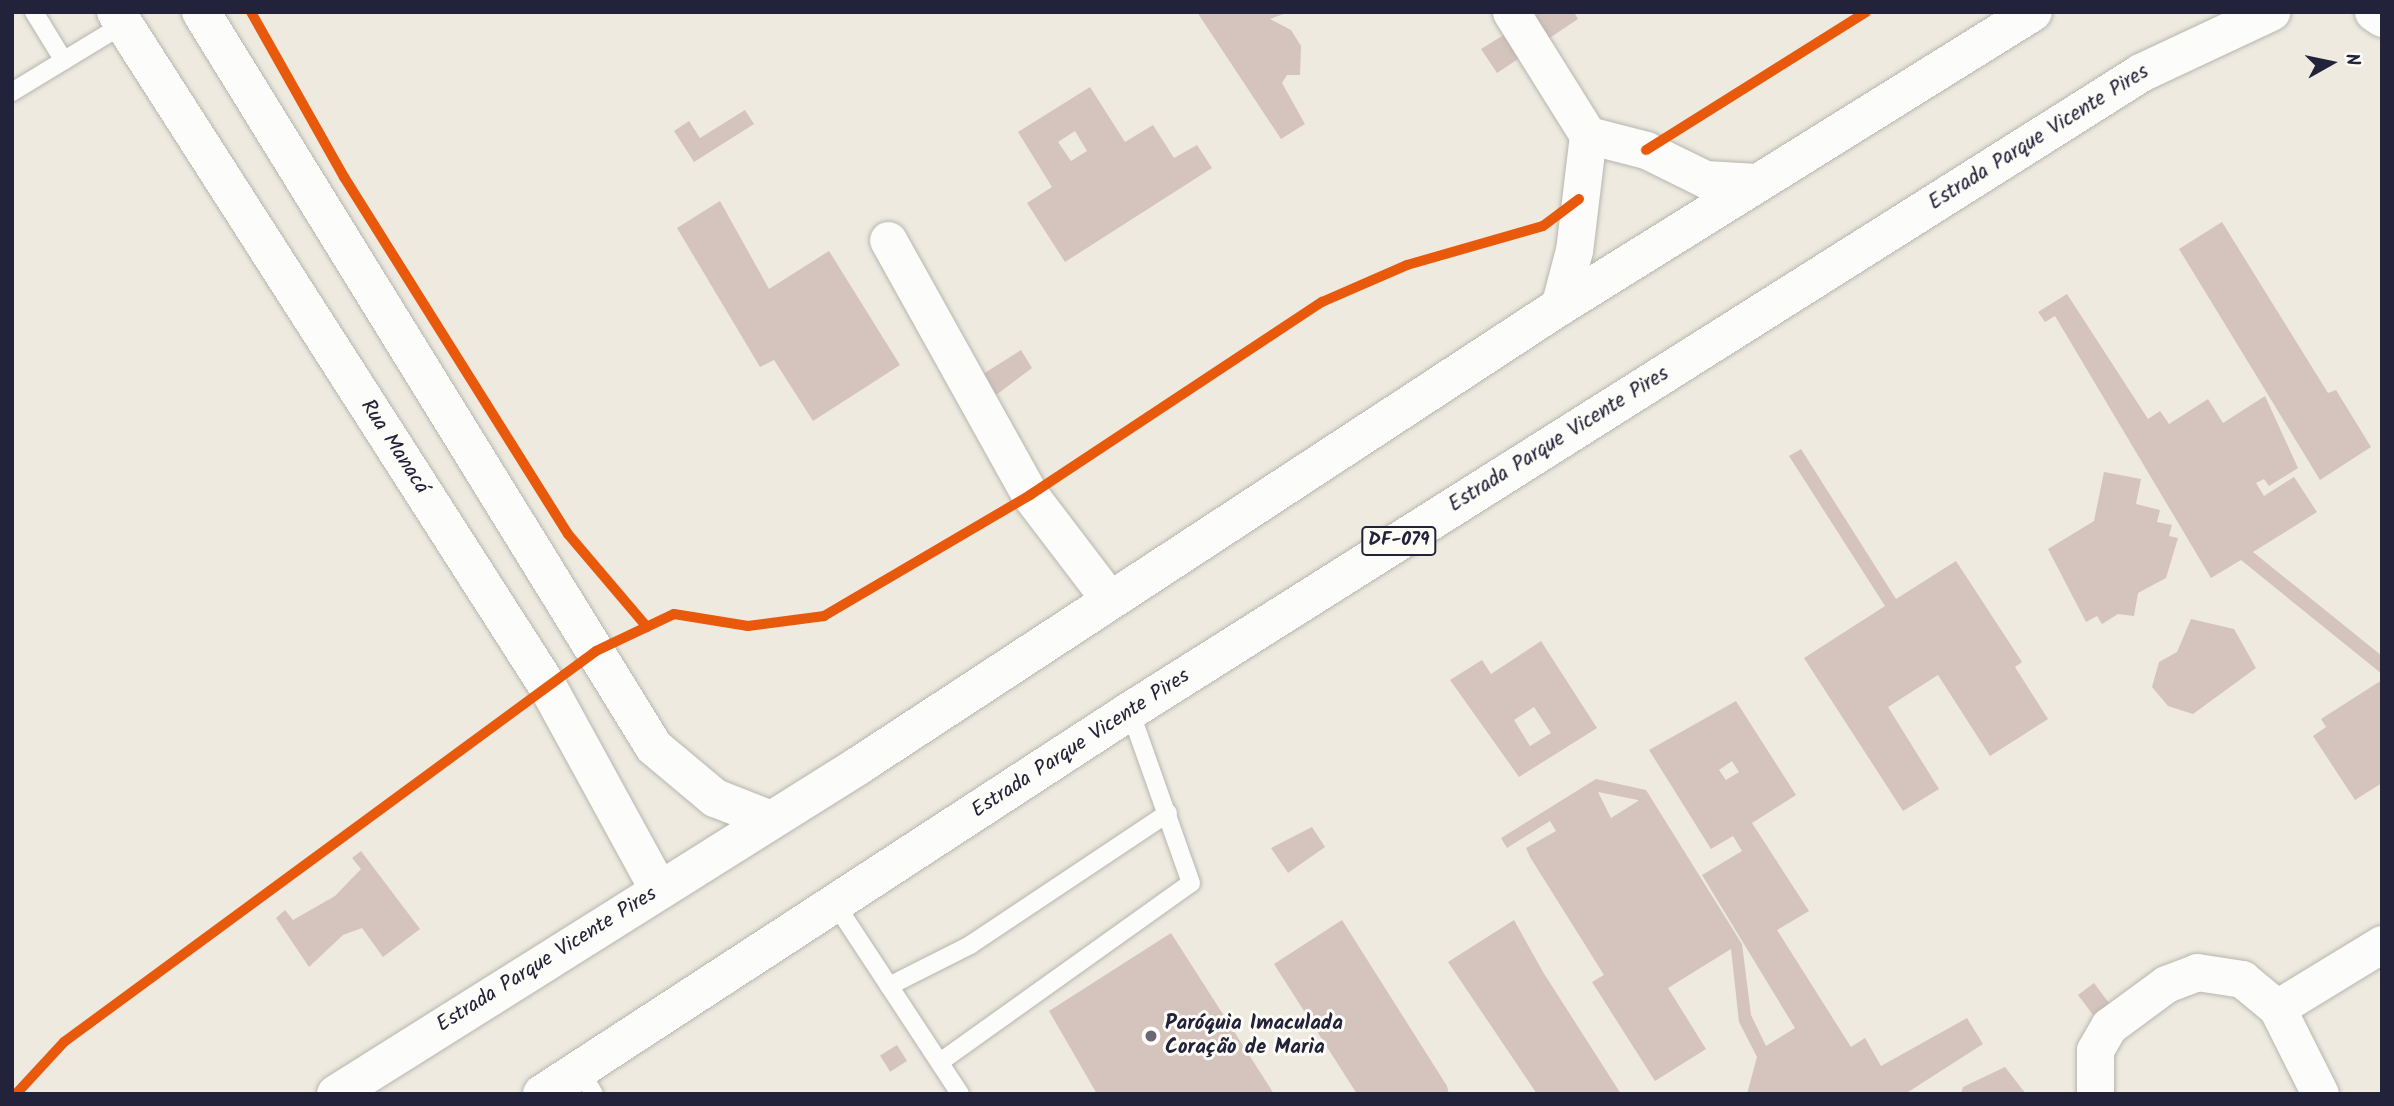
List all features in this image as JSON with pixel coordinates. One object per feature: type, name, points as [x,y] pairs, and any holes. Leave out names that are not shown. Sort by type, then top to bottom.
[{"type":"main road","points":[[201,12],[654,747],[715,797],[771,820]]},
{"type":"main road","name":"Estrada Parque Vicente Pires","points":[[336,1094],[771,820],[1559,307],[2033,12]]},
{"type":"main road","name":"Estrada Parque Vicente Pires","points":[[542,1094],[587,1082],[836,905],[1130,710],[2141,73],[2271,12]]},
{"type":"main road","name":"Rua Manacá","points":[[120,18],[548,687],[659,890]]},
{"type":"street","points":[[1511,12],[1588,135],[1574,250],[1559,307]]},
{"type":"street","points":[[2373,12],[2382,18]]},
{"type":"street","points":[[1588,135],[1646,150],[1705,179],[1757,182]]},
{"type":"street","points":[[888,240],[1030,495],[1110,600]]},
{"type":"street","points":[[2277,1008],[2378,954]]},
{"type":"street","points":[[2095,1094],[2095,1050],[2109,1026],[2166,984],[2197,972],[2225,972],[2277,1008],[2320,1094]]},
{"type":"lane","points":[[34,12],[64,61]]},
{"type":"lane","points":[[12,92],[64,61],[120,18]]},
{"type":"lane","points":[[940,1062],[1191,883],[1130,710]]},
{"type":"lane","points":[[889,986],[970,945],[1168,813]]},
{"type":"lane","points":[[836,905],[960,1094]]},
{"type":"building","points":[[1197,12],[1289,12],[1270,19],[1291,30],[1301,46],[1300,75],[1287,75],[1282,83],[1305,124],[1281,139]]},
{"type":"building","points":[[1541,12],[1574,12],[1578,19],[1497,73],[1481,49]]},
{"type":"building","points":[[1090,87],[1125,142],[1153,125],[1174,158],[1197,145],[1212,168],[1065,262],[1027,203],[1052,187],[1018,132]],"holes":[[[1075,131],[1087,151],[1071,161],[1058,142]]]},
{"type":"building","points":[[745,110],[754,124],[694,162],[674,131],[689,121],[700,138]]},
{"type":"building","points":[[720,201],[769,289],[829,251],[900,365],[813,421],[774,360],[760,367],[677,228]]},
{"type":"building","points":[[2222,222],[2328,393],[2336,390],[2371,447],[2320,480],[2179,249]]},
{"type":"building","points":[[2067,294],[2148,419],[2160,411],[2169,424],[2208,399],[2223,423],[2265,396],[2298,468],[2269,486],[2264,479],[2256,483],[2264,496],[2294,477],[2317,512],[2253,552],[2382,656],[2382,674],[2241,560],[2211,578],[2055,316],[2045,322],[2038,312]]},
{"type":"building","points":[[1021,350],[1032,368],[996,395],[983,374]]},
{"type":"building","points":[[1801,449],[1896,599],[1956,561],[2022,662],[2015,667],[2048,719],[1990,756],[1938,675],[1888,707],[1939,789],[1903,811],[1804,658],[1885,606],[1789,456]]},
{"type":"building","points":[[2104,472],[2141,479],[2136,504],[2160,510],[2157,522],[2172,525],[2169,536],[2178,538],[2166,578],[2138,593],[2134,616],[2118,614],[2102,624],[2097,616],[2086,622],[2048,549],[2094,521]]},
{"type":"building","points":[[2191,619],[2234,629],[2256,668],[2193,714],[2168,706],[2152,687],[2159,662],[2177,652]]},
{"type":"building","points":[[1541,641],[1597,728],[1519,777],[1450,680],[1482,660],[1491,674]],"holes":[[[1534,707],[1551,733],[1530,746],[1514,720]]]},
{"type":"building","points":[[2382,680],[2382,783],[2355,800],[2313,736],[2326,727],[2321,719]]},
{"type":"building","points":[[1736,701],[1796,795],[1752,823],[1809,911],[1777,930],[1851,1047],[1865,1038],[1881,1066],[1967,1018],[1983,1044],[1905,1094],[1747,1094],[1757,1057],[1739,1022],[1731,949],[1668,988],[1706,1049],[1655,1081],[1592,982],[1604,975],[1526,848],[1556,831],[1550,821],[1507,848],[1501,838],[1596,779],[1646,790],[1742,944],[1751,1015],[1766,1046],[1795,1028],[1702,875],[1742,851],[1733,836],[1711,849],[1649,750]],"holes":[[[1732,761],[1739,772],[1726,780],[1719,770]],[[1598,792],[1638,800],[1638,801],[1611,818]]]},
{"type":"building","points":[[1312,827],[1325,847],[1288,873],[1271,848]]},
{"type":"building","points":[[361,851],[420,929],[383,957],[362,928],[343,935],[309,967],[276,918],[285,910],[293,920],[335,896],[361,869],[352,858]]},
{"type":"building","points":[[1342,920],[1447,1086],[1449,1094],[1357,1094],[1274,964]]},
{"type":"building","points":[[1514,920],[1543,972],[1621,1094],[1537,1094],[1448,962]]},
{"type":"building","name":"Paróquia Imaculada Coração de Maria","points":[[1171,933],[1274,1094],[1097,1094],[1049,1011]]},
{"type":"building","points":[[2094,983],[2109,1003],[2093,1015],[2078,995]]},
{"type":"building","points":[[897,1045],[907,1061],[890,1072],[880,1056]]},
{"type":"building","points":[[2005,1067],[2026,1094],[1961,1094],[1963,1087]]},
{"type":"cycle path","points":[[251,12],[344,177],[568,534],[647,627]]},
{"type":"cycle path","points":[[1646,150],[1866,12]]},
{"type":"cycle path","points":[[16,1094],[64,1042],[596,651],[674,614],[748,626],[824,616],[1030,495],[1322,302],[1407,265],[1543,226],[1579,199]]},
{"type":"place","name":"Paróquia Imaculada Coração de Maria","points":[[1151,1036]]}]
